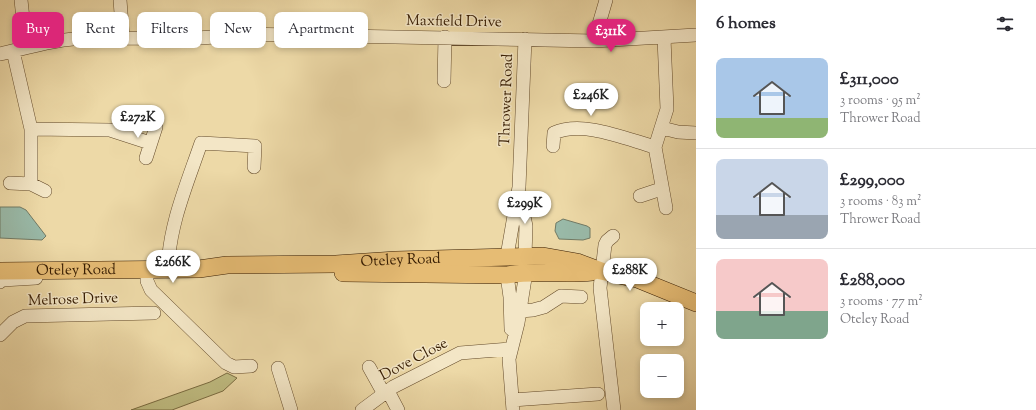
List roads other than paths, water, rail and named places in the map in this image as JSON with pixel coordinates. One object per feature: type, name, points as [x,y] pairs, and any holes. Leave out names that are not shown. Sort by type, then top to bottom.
[{"type":"main road","name":"Oteley Road","points":[[199,269],[227,265],[336,264],[507,256],[525,264],[580,273],[601,271],[642,281],[696,304]]},
{"type":"main road","points":[[507,256],[507,275]]},
{"type":"main road","name":"Oteley Road","points":[[0,271],[199,269],[227,272],[507,275],[525,264]]},
{"type":"street","points":[[21,0],[22,12]]},
{"type":"street","points":[[120,0],[121,12]]},
{"type":"street","points":[[594,41],[606,0]]},
{"type":"street","name":"Maxfield Drive","points":[[129,39],[220,37],[238,34],[525,39]]},
{"type":"street","name":"Thrower Road","points":[[507,256],[519,189],[525,39],[594,41],[696,35]]},
{"type":"street","points":[[444,81],[445,37]]},
{"type":"street","points":[[664,38],[667,109],[655,147],[661,189],[666,208]]},
{"type":"street","name":"Maxfield Drive","points":[[6,52],[22,48]]},
{"type":"street","points":[[6,52],[31,129],[31,184]]},
{"type":"street","points":[[146,158],[150,142],[156,128]]},
{"type":"street","points":[[553,146],[550,129],[564,128],[598,130],[655,147]]},
{"type":"street","points":[[662,128],[678,132],[696,133]]},
{"type":"street","points":[[31,129],[110,130],[150,142]]},
{"type":"street","points":[[168,269],[168,251],[172,230],[201,143],[255,146],[254,167]]},
{"type":"street","points":[[10,183],[31,184],[45,191]]},
{"type":"street","name":"Thrower Road","points":[[511,346],[520,311],[525,264],[526,226],[519,189]]},
{"type":"street","points":[[640,196],[661,189]]},
{"type":"street","points":[[613,236],[605,245],[600,288],[614,410]]},
{"type":"street","points":[[0,282],[2,280],[60,277],[89,270]]},
{"type":"street","points":[[147,270],[147,281],[151,290],[226,362],[234,368],[251,366]]},
{"type":"street","points":[[507,275],[510,297],[511,346],[509,364],[512,405],[598,394]]},
{"type":"street","points":[[520,311],[533,310],[544,306],[561,296],[581,297]]},
{"type":"street","name":"Melrose Drive","points":[[0,335],[13,322],[25,316],[145,318]]},
{"type":"street","name":"Dove Close","points":[[362,410],[386,393],[460,353],[511,346]]},
{"type":"street","points":[[278,368],[291,410]]},
{"type":"street","points":[[369,368],[398,410]]}]
